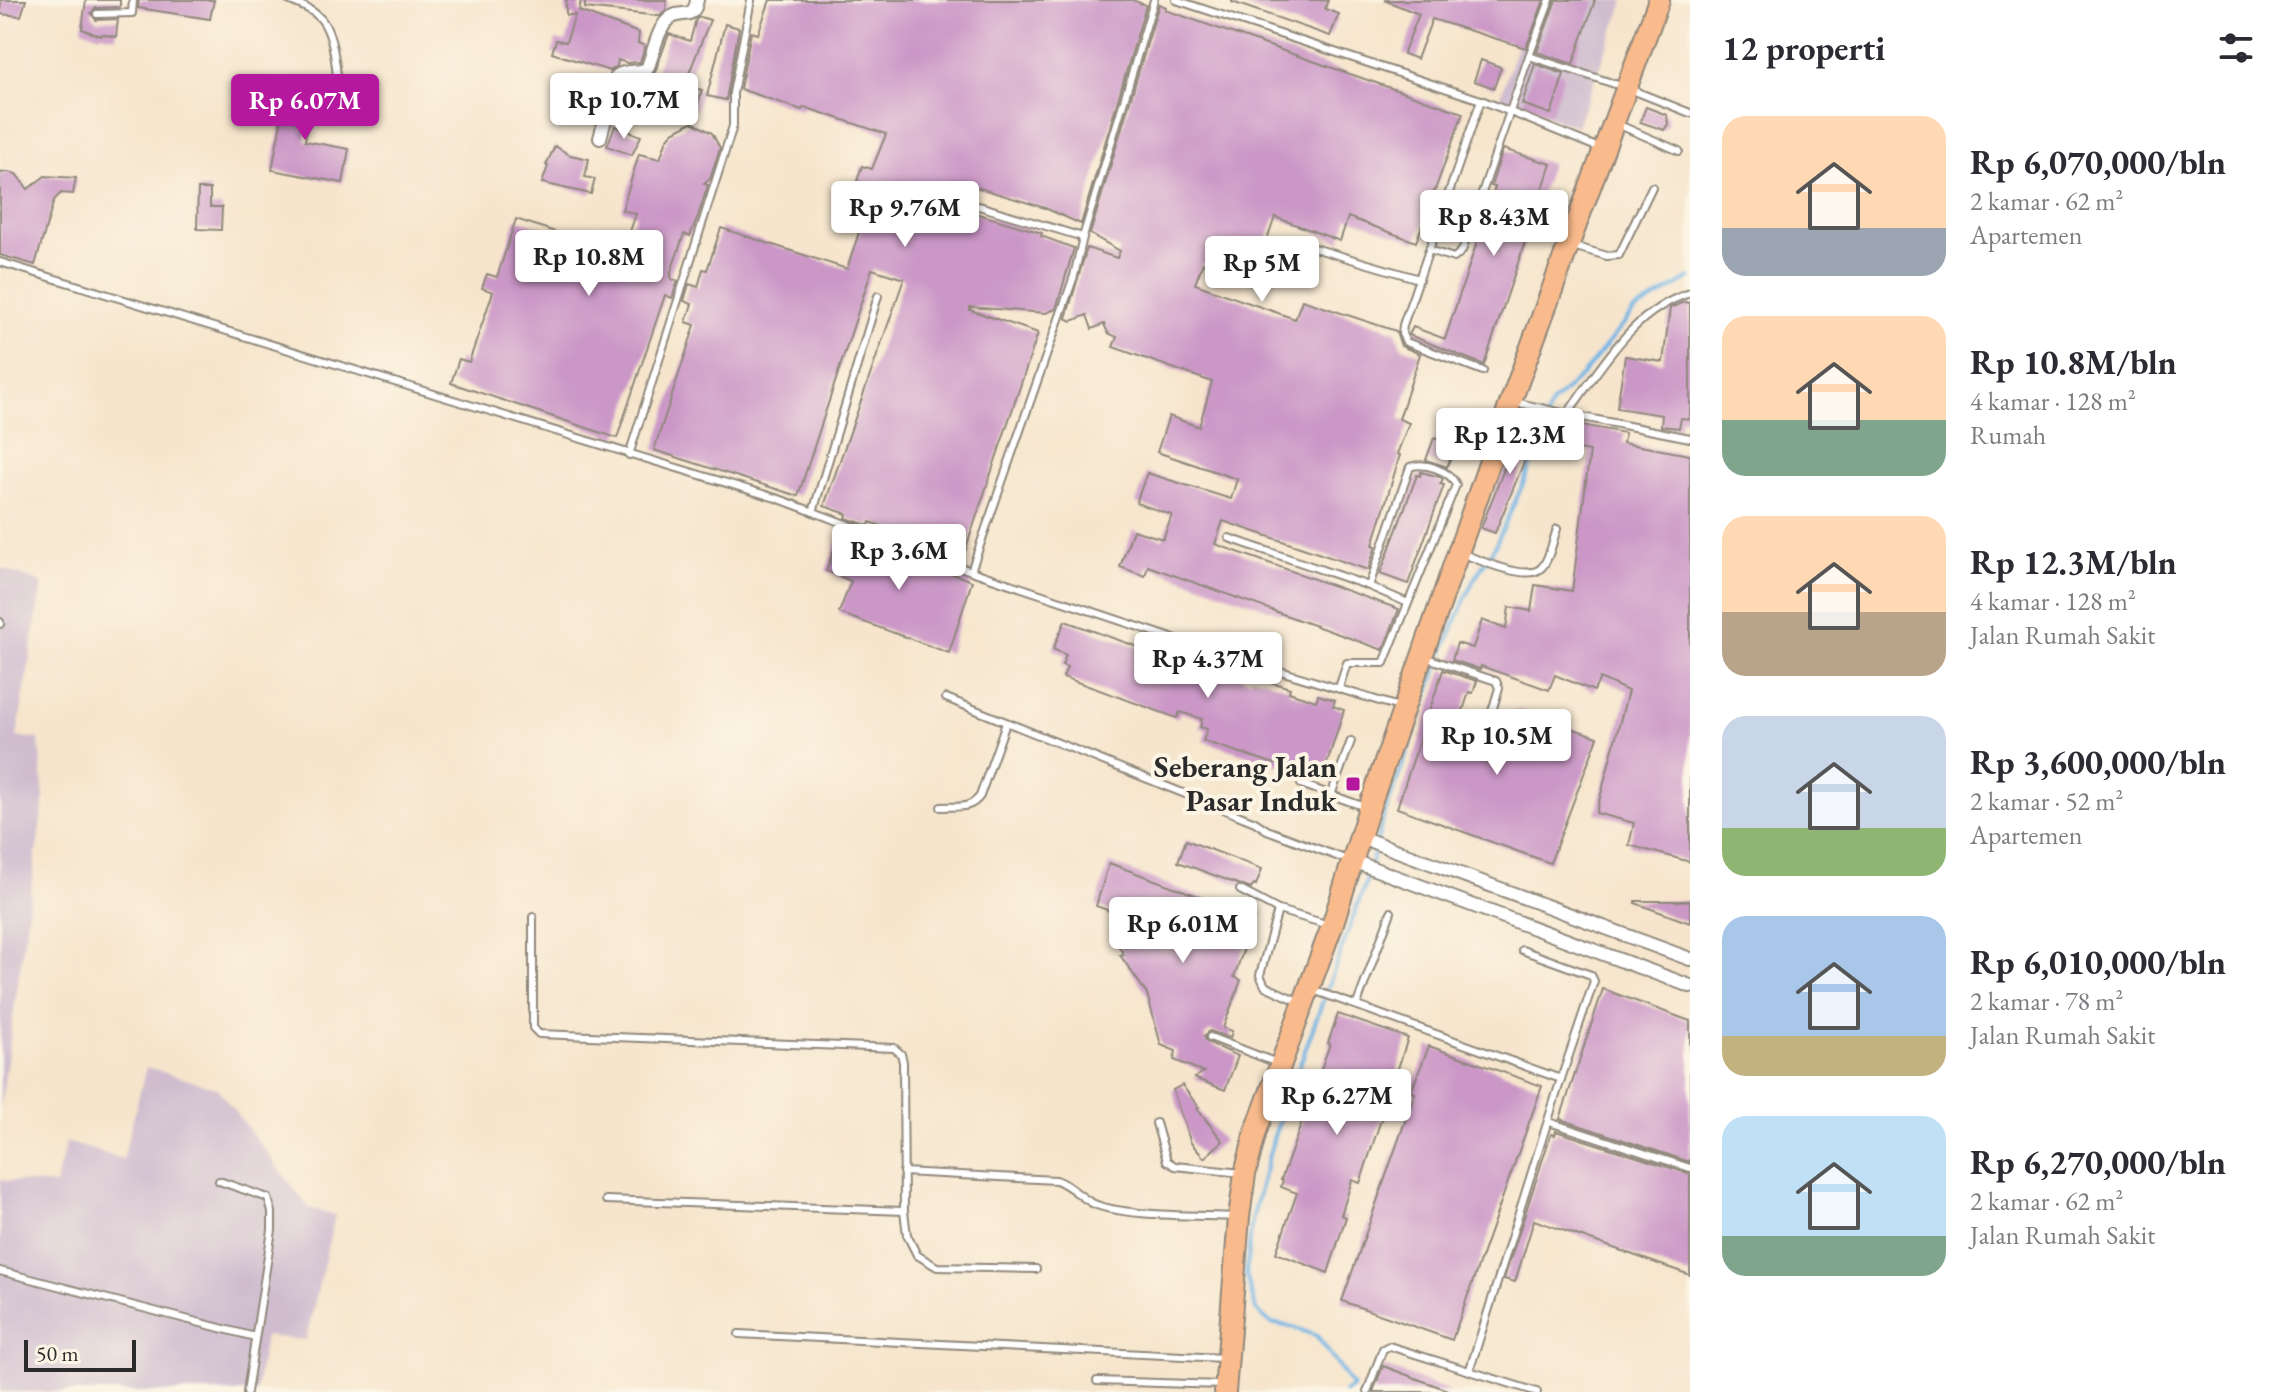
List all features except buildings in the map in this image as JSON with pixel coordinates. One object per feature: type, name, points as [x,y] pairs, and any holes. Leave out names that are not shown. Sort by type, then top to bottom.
[{"type":"main road","points":[[1225,1388],[1239,1217],[1245,1174],[1256,1131],[1311,995],[1332,926],[1366,866],[1373,842],[1369,808],[1405,708],[1434,660],[1469,556],[1511,401],[1659,0]]},
{"type":"street","points":[[600,138],[617,76],[647,69],[664,23],[679,14],[691,14],[697,0]]},
{"type":"street","points":[[1373,842],[1690,959]]},
{"type":"street","points":[[1366,866],[1690,986]]},
{"type":"lane","points":[[97,14],[132,13],[133,0]]},
{"type":"lane","points":[[288,0],[307,7],[323,21],[340,89],[336,112]]},
{"type":"lane","points":[[629,455],[733,126],[733,93],[751,0]]},
{"type":"lane","points":[[971,571],[1074,276],[1154,0]]},
{"type":"lane","points":[[1176,0],[1481,100],[1604,150]]},
{"type":"lane","points":[[1429,250],[1454,258],[1462,251],[1550,0]]},
{"type":"lane","points":[[1529,56],[1627,88],[1690,113]]},
{"type":"lane","points":[[1481,100],[1403,325],[1403,339],[1483,371]]},
{"type":"lane","points":[[1614,123],[1679,151]]},
{"type":"lane","points":[[1569,245],[1607,256],[1619,255],[1652,187]]},
{"type":"lane","points":[[979,206],[1083,237]]},
{"type":"lane","points":[[1297,243],[1419,279]]},
{"type":"lane","points":[[0,262],[779,499],[971,571],[1178,640],[1405,708]]},
{"type":"lane","points":[[1567,414],[1633,326],[1668,300],[1690,293]]},
{"type":"lane","points":[[813,512],[878,296]]},
{"type":"lane","points":[[1511,401],[1690,438]]},
{"type":"lane","points":[[1339,688],[1347,663],[1384,663],[1456,485],[1447,473],[1417,464],[1410,467],[1369,586]]},
{"type":"lane","points":[[1469,556],[1523,573],[1535,572],[1542,568],[1557,529]]},
{"type":"lane","points":[[1229,538],[1369,586],[1408,603]]},
{"type":"lane","points":[[1434,660],[1496,681],[1499,688],[1484,738]]},
{"type":"lane","points":[[946,698],[1255,822],[1267,830],[1366,866]]},
{"type":"lane","points":[[941,807],[975,803],[1006,723]]},
{"type":"lane","points":[[1331,795],[1351,741]]},
{"type":"lane","points":[[1301,784],[1369,808]]},
{"type":"lane","points":[[1240,890],[1278,910],[1332,926]]},
{"type":"lane","points":[[1278,910],[1260,975],[1265,986],[1329,996],[1357,1004],[1561,1079]]},
{"type":"lane","points":[[1357,1004],[1391,912]]},
{"type":"lane","points":[[533,917],[533,1028],[539,1034],[894,1048],[901,1054],[903,1062],[904,1211],[907,1235],[917,1255],[937,1267],[1036,1269]]},
{"type":"lane","points":[[1470,1369],[1594,981],[1591,975],[1522,950]]},
{"type":"lane","points":[[1210,1037],[1281,1064]]},
{"type":"lane","points":[[1549,1122],[1690,1168]]},
{"type":"lane","points":[[1156,1123],[1167,1161],[1175,1166],[1245,1174]]},
{"type":"lane","points":[[903,1172],[1056,1180],[1067,1184],[1092,1203],[1103,1206],[1128,1211],[1239,1217]]},
{"type":"lane","points":[[219,1181],[268,1198],[272,1212],[272,1230],[247,1392]]},
{"type":"lane","points":[[606,1200],[904,1211]]},
{"type":"lane","points":[[0,1271],[255,1337]]},
{"type":"lane","points":[[739,1334],[1227,1359]]},
{"type":"lane","points":[[1367,1392],[1383,1349],[1389,1346],[1537,1392]]},
{"type":"lane","points":[[1097,1381],[1225,1388]]},
{"type":"shaded area","points":[[1532,0],[1625,0],[1577,126],[1499,100]]},
{"type":"shaded area","points":[[0,568],[42,583],[17,737],[39,739],[44,798],[0,1110]]},
{"type":"shaded area","points":[[146,1067],[217,1088],[309,1208],[335,1215],[306,1340],[265,1336],[256,1392],[0,1392],[0,1180],[55,1185],[66,1142],[123,1159]]},
{"type":"waterway","points":[[1344,1392],[1353,1387],[1317,1336],[1271,1323],[1256,1310],[1246,1274],[1252,1220],[1274,1136],[1367,879],[1382,822],[1444,649],[1473,581],[1495,546],[1527,475],[1551,404],[1582,375],[1634,311],[1690,278]]},
{"type":"place","name":"Seberang Jalan Pasar Induk","points":[[1353,784]]}]
